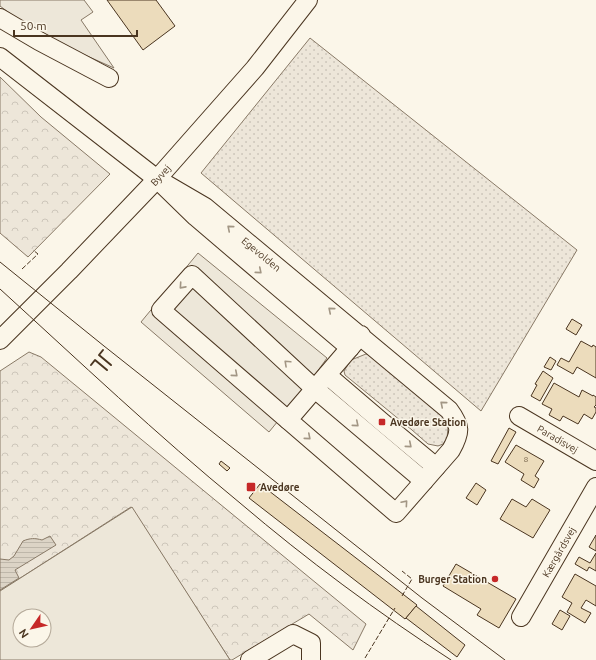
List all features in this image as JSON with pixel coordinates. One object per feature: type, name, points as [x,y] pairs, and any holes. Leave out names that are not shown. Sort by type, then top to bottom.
[{"type":"street","name":"Byvej","points":[[0,340],[74,266],[157,179],[255,68],[308,0]]},
{"type":"street","points":[[0,18],[39,41],[109,78]]},
{"type":"street","name":"Egevolden","points":[[0,57],[157,179],[196,217],[355,341],[449,410],[456,418],[459,428],[457,439],[451,450],[396,513],[288,420]]},
{"type":"street","points":[[355,341],[316,389],[288,420],[161,310],[192,275],[316,389],[424,481]]},
{"type":"street","points":[[327,375],[436,467]]},
{"type":"street","name":"Paradisvej","points":[[519,416],[596,461]]},
{"type":"street","name":"Kærgårdsvej","points":[[521,617],[596,488]]},
{"type":"street","points":[[250,660],[293,634],[311,643],[311,660]]},
{"type":"green space","points":[[310,38],[577,250],[481,411],[201,173]]},
{"type":"green space","points":[[0,77],[41,117],[110,174],[28,257],[0,233]]},
{"type":"green space","points":[[29,352],[41,357],[366,624],[353,650],[309,614],[230,660],[131,507],[0,591],[0,371]]},
{"type":"green space","points":[[366,354],[378,358],[443,414],[448,427],[447,439],[443,444],[438,446],[428,444],[345,375],[344,371],[351,360]]},
{"type":"shaded area","points":[[0,0],[84,0],[93,12],[81,20],[114,68],[69,48],[24,24],[0,6]]},
{"type":"shaded area","points":[[198,253],[327,358],[309,383],[269,432],[141,322]]},
{"type":"shaded area","points":[[132,507],[230,660],[0,660],[0,591]]},
{"type":"shaded area","points":[[50,536],[56,545],[15,570],[19,578],[0,590],[0,559],[9,560],[14,556],[23,541],[28,539],[42,540]]},
{"type":"building","points":[[107,0],[156,0],[175,26],[143,50]]},
{"type":"building","points":[[572,319],[582,325],[576,335],[566,329]]},
{"type":"building","points":[[581,341],[592,347],[593,345],[596,347],[596,378],[577,367],[573,374],[557,365],[561,358],[569,362]]},
{"type":"building","points":[[550,357],[556,361],[551,370],[544,367]]},
{"type":"building","points":[[543,371],[553,378],[540,401],[531,396],[537,385],[535,384]]},
{"type":"building","points":[[554,383],[579,397],[582,390],[596,397],[596,405],[594,407],[596,408],[596,412],[592,419],[584,414],[578,424],[563,416],[560,421],[549,415],[552,409],[542,404]]},
{"type":"building","points":[[509,428],[516,432],[498,464],[491,461]]},
{"type":"building","points":[[516,445],[544,461],[535,476],[539,479],[534,488],[521,480],[524,474],[505,462]]},
{"type":"building","points":[[221,461],[230,468],[227,471],[219,464]]},
{"type":"building","points":[[476,483],[486,490],[477,505],[466,498]]},
{"type":"building","points":[[260,484],[417,605],[405,619],[249,498]]},
{"type":"building","points":[[512,499],[526,507],[532,499],[550,510],[533,538],[500,519]]},
{"type":"building","points":[[596,535],[596,551],[589,547]]},
{"type":"building","points":[[596,553],[596,571],[589,567],[587,571],[575,564],[579,557],[590,563]]},
{"type":"building","points":[[456,564],[516,599],[499,628],[477,615],[481,609],[443,586]]},
{"type":"building","points":[[575,574],[596,586],[596,606],[586,600],[581,608],[591,613],[585,623],[567,612],[572,603],[562,597]]},
{"type":"building","points":[[416,606],[465,645],[457,657],[406,618]]},
{"type":"building","points":[[560,610],[570,616],[562,630],[552,624]]},
{"type":"tram line","points":[[0,262],[422,598],[505,660]]},
{"type":"tram line","points":[[0,289],[148,424],[265,524],[343,585],[451,660]]},
{"type":"fence","points":[[22,269],[38,254],[33,250]]},
{"type":"fence","points":[[402,571],[412,579],[402,596]]},
{"type":"fence","points":[[365,658],[395,608]]},
{"type":"wall","points":[[103,350],[99,355],[111,365]]},
{"type":"wall","points":[[91,365],[95,360],[107,370]]},
{"type":"place","name":"Avedøre Station","points":[[382,422]]},
{"type":"place","name":"Avedøre","points":[[251,487]]},
{"type":"place","name":"Burger Station","points":[[495,579]]}]
